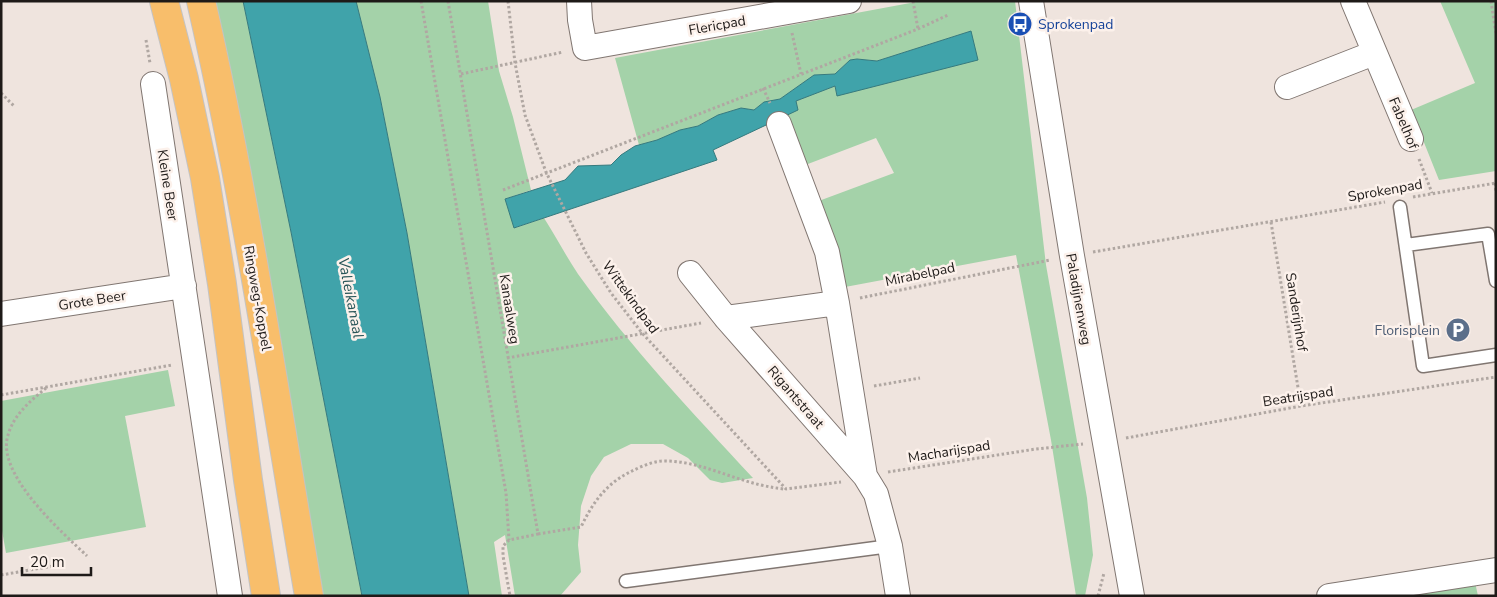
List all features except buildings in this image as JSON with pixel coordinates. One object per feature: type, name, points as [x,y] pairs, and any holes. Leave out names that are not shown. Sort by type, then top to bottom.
[{"type":"main road","points":[[164,1],[184,79],[205,178],[222,284],[248,480],[266,596]]},
{"type":"main road","name":"Ringweg-Koppel","points":[[201,1],[229,130],[309,596]]},
{"type":"street","points":[[579,1],[585,48]]},
{"type":"street","name":"Flericpad","points":[[585,48],[849,1]]},
{"type":"street","name":"Paladijnenweg","points":[[1031,1],[1072,256],[1132,596]]},
{"type":"street","name":"Fabelhof","points":[[1354,1],[1411,139]]},
{"type":"street","points":[[1287,87],[1374,53]]},
{"type":"street","name":"Kleine Beer","points":[[153,84],[184,286]]},
{"type":"street","name":"Rigantstraat","points":[[778,124],[827,252],[852,390],[865,476]]},
{"type":"street","name":"Rigantstraat","points":[[690,273],[726,318],[865,476],[876,494],[890,546],[898,596]]},
{"type":"street","points":[[184,286],[230,596]]},
{"type":"street","name":"Grote Beer","points":[[1,314],[184,286]]},
{"type":"street","points":[[726,318],[837,303]]},
{"type":"street","points":[[1329,596],[1496,570]]},
{"type":"lane","points":[[1399,202],[1423,366],[1496,355]]},
{"type":"lane","points":[[1406,245],[1488,234],[1496,281]]},
{"type":"lane","points":[[626,581],[890,546]]},
{"type":"path","points":[[421,1],[506,493],[509,540]]},
{"type":"path","name":"Kanaalweg","points":[[448,1],[538,534]]},
{"type":"path","name":"Wittekindpad","points":[[508,1],[515,63],[525,115],[550,182],[586,252],[611,293],[642,333],[786,489]]},
{"type":"path","points":[[913,1],[918,29]]},
{"type":"path","points":[[1491,1],[1496,34]]},
{"type":"path","points":[[788,12],[801,74]]},
{"type":"path","points":[[503,190],[918,29],[948,14]]},
{"type":"path","points":[[145,36],[153,84]]},
{"type":"path","points":[[461,74],[585,48]]},
{"type":"path","points":[[763,88],[769,99]]},
{"type":"path","points":[[1,93],[14,106]]},
{"type":"path","name":"Fabelhof","points":[[1411,139],[1432,193]]},
{"type":"path","points":[[1495,183],[1496,191]]},
{"type":"path","name":"Sprokenpad","points":[[1072,256],[1399,202],[1432,193],[1495,183]]},
{"type":"path","name":"Sanderijnhof","points":[[1271,222],[1302,406]]},
{"type":"path","name":"Mirabelpad","points":[[837,303],[1008,267],[1072,256]]},
{"type":"path","points":[[507,358],[726,318]]},
{"type":"path","points":[[1,395],[195,361]]},
{"type":"path","name":"Beatrijspad","points":[[1036,449],[1104,442],[1302,406],[1496,377]]},
{"type":"path","points":[[852,390],[920,378]]},
{"type":"path","points":[[46,388],[19,413],[7,440],[8,455],[23,488],[52,522],[86,556]]},
{"type":"path","name":"Macharijspad","points":[[865,476],[1036,449]]},
{"type":"path","points":[[510,596],[503,556],[503,546],[509,540],[581,527],[598,497],[609,486],[624,475],[643,466],[667,460],[696,465],[761,485],[786,489],[829,484],[865,476]]},
{"type":"path","points":[[1,575],[53,566]]},
{"type":"green space","points":[[213,1],[243,1],[291,232],[362,596],[322,596]]},
{"type":"green space","points":[[356,1],[488,1],[499,71],[513,117],[531,190],[505,199],[515,228],[544,218],[578,274],[598,301],[662,379],[753,478],[722,483],[710,480],[688,458],[663,444],[631,444],[604,457],[591,476],[581,506],[578,545],[581,572],[560,596],[515,596],[505,535],[494,542],[502,596],[469,596],[407,233],[380,97]]},
{"type":"green space","points":[[921,1],[1015,1],[1046,265],[1087,498],[1093,555],[1085,596],[1076,596],[1051,440],[1016,255],[845,287],[816,202],[894,173],[876,138],[800,167],[782,116],[795,101],[835,86],[837,95],[971,31],[877,61],[850,60],[835,74],[814,75],[780,99],[764,102],[754,110],[741,108],[718,115],[698,126],[680,130],[639,145],[615,58]]},
{"type":"green space","points":[[1440,1],[1496,1],[1496,171],[1439,180],[1411,110],[1475,83]]},
{"type":"green space","points":[[168,370],[175,406],[125,416],[146,527],[6,553],[1,525],[1,401]]},
{"type":"green space","points":[[1475,582],[1478,596],[1397,596]]},
{"type":"water","name":"Valleikanaal","points":[[243,1],[356,1],[380,97],[407,233],[469,596],[362,596],[291,232]]},
{"type":"water","points":[[971,31],[978,60],[837,96],[835,86],[796,101],[798,110],[713,150],[717,160],[514,228],[505,199],[565,180],[578,166],[611,165],[621,155],[635,146],[657,140],[680,130],[698,126],[718,115],[741,108],[754,110],[764,102],[780,99],[814,75],[835,74],[850,60],[877,61]]},
{"type":"place","name":"Sprokenpad","points":[[1020,24]]},
{"type":"place","name":"Florisplein","points":[[1458,330]]}]
